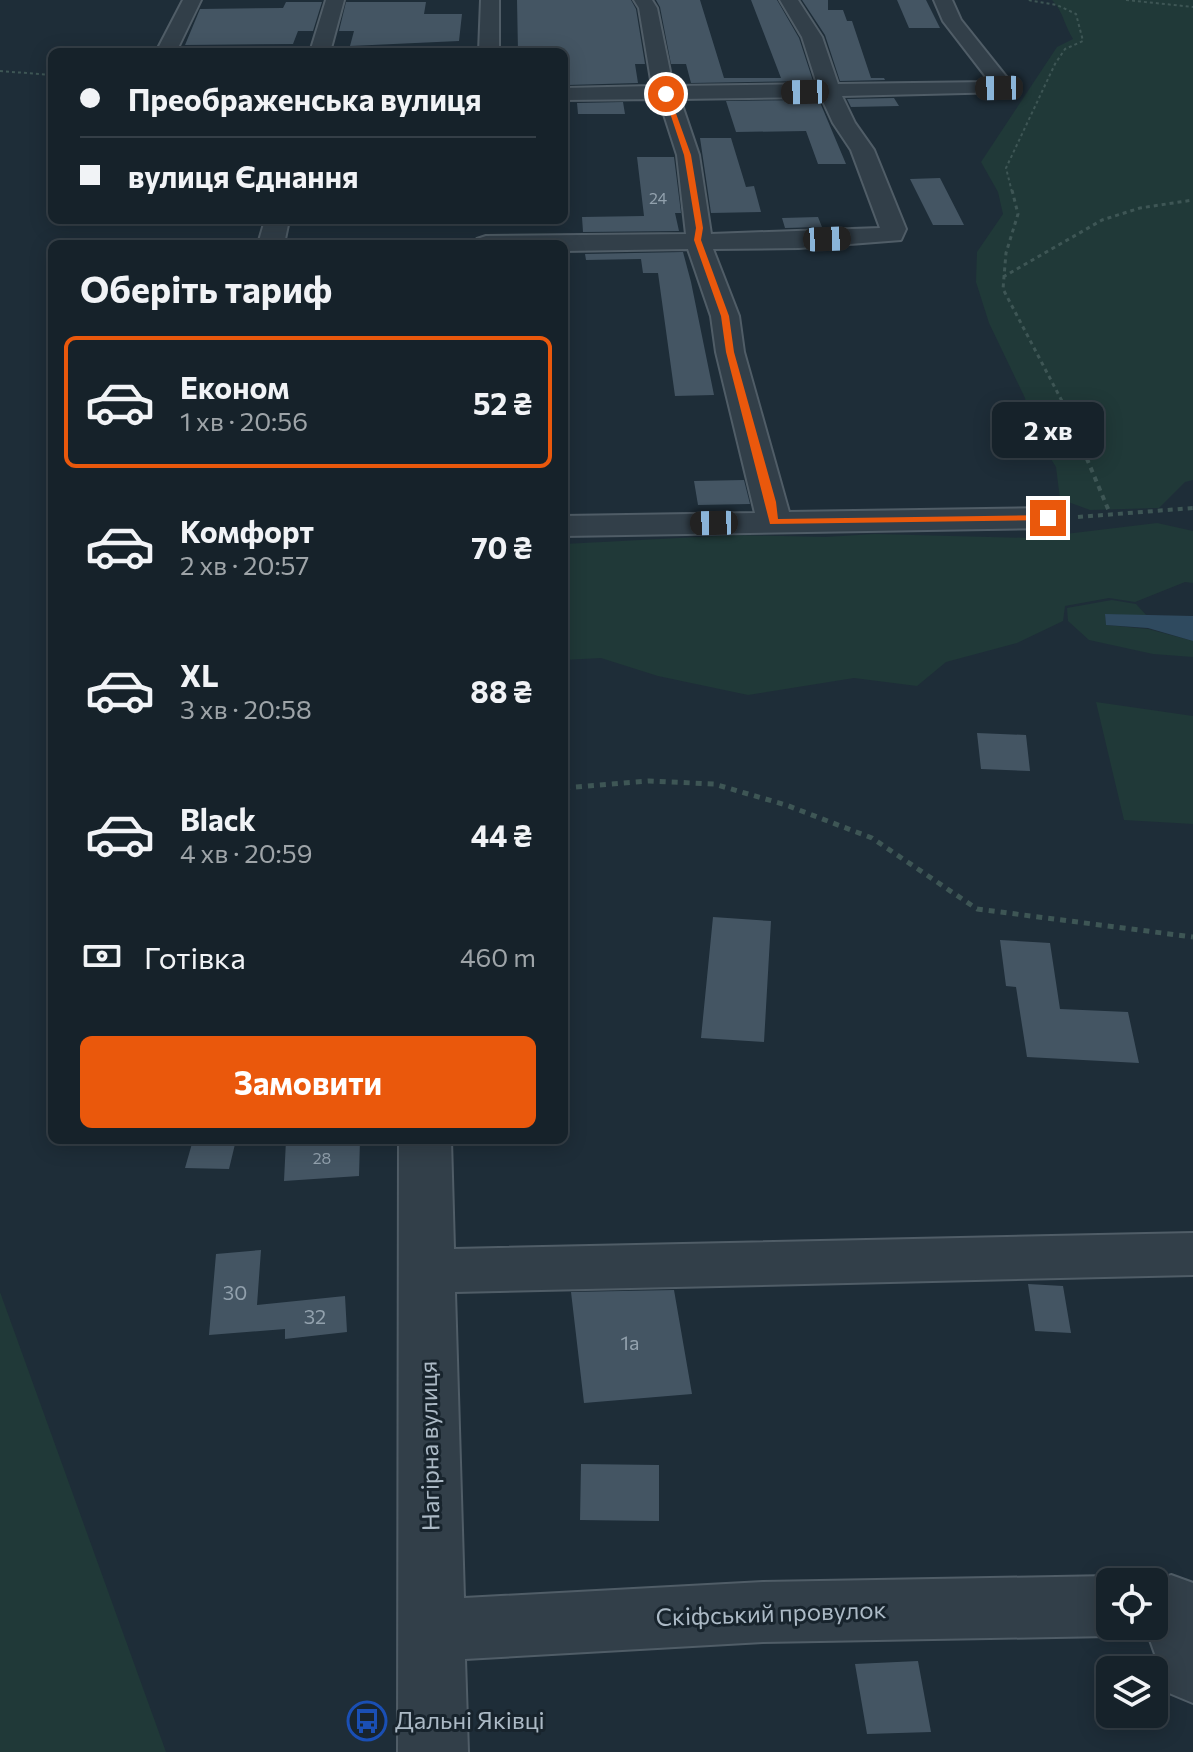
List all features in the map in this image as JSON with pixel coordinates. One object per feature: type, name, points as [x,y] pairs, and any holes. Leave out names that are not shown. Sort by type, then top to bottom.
[{"type":"street","points":[[168,48],[192,0]]},
{"type":"street","points":[[321,48],[335,0]]},
{"type":"street","points":[[489,48],[490,0]]},
{"type":"street","points":[[643,0],[648,8],[666,94],[688,155],[700,228],[697,240],[725,316],[730,352],[771,502],[773,522]]},
{"type":"street","points":[[568,242],[892,235],[893,229],[873,183],[864,152],[843,120],[816,58],[814,41],[789,0]]},
{"type":"street","points":[[568,94],[999,88],[1002,84],[952,21],[943,0]]},
{"type":"street","points":[[568,526],[1048,518]]},
{"type":"street","name":"Нагірна вулиця","points":[[425,1144],[433,1752]]},
{"type":"street","points":[[427,1271],[1193,1254]]},
{"type":"street","name":"Скіфський провулок","points":[[432,1630],[763,1612],[1096,1606]]},
{"type":"street","points":[[1168,1625],[1193,1671]]},
{"type":"path","points":[[1028,0],[1057,5],[1076,14],[1083,41],[1065,49],[1055,64],[1006,168],[1018,214],[1006,253],[1003,289],[1017,321],[1063,403],[1111,516]]},
{"type":"path","points":[[1126,0],[1193,7]]},
{"type":"path","points":[[0,71],[48,75]]},
{"type":"path","points":[[1002,278],[1035,262],[1089,226],[1149,205],[1193,200]]},
{"type":"path","points":[[1048,518],[1193,508]]},
{"type":"path","points":[[568,788],[649,781],[714,784],[786,805],[872,838],[977,909],[1193,937]]},
{"type":"green space","points":[[1052,0],[1193,0],[1193,480],[1185,482],[1159,508],[1090,510],[1060,499],[1056,467],[1031,428],[1025,398],[989,323],[976,282],[977,252],[1003,214],[998,192],[981,162],[1057,47],[1073,39]]},
{"type":"green space","points":[[1157,523],[1193,531],[1193,583],[1185,582],[1135,602],[1109,598],[1065,606],[1063,621],[1017,643],[946,662],[917,686],[854,678],[748,695],[658,676],[601,658],[568,660],[568,544],[736,535],[825,537],[875,534],[1032,538]]},
{"type":"green space","points":[[1112,600],[1136,604],[1148,617],[1105,614],[1106,625],[1148,629],[1193,641],[1193,657],[1153,654],[1089,640],[1068,621],[1067,608]]},
{"type":"green space","points":[[1096,702],[1193,716],[1193,824],[1124,820]]},
{"type":"green space","points":[[0,1292],[166,1752],[0,1752]]},
{"type":"water","points":[[1105,614],[1193,616],[1193,641],[1148,628],[1106,625]]},
{"type":"building","points":[[517,0],[631,0],[636,9],[645,64],[635,64],[638,83],[568,85],[568,48],[518,48]]},
{"type":"building","points":[[656,0],[700,0],[724,78],[781,78],[751,0],[777,0],[799,38],[813,81],[691,83],[686,64],[671,64]]},
{"type":"building","points":[[802,0],[828,0],[828,10],[843,10],[847,21],[852,21],[871,78],[885,80],[840,81],[825,35]]},
{"type":"building","points":[[897,0],[926,0],[940,28],[909,28]]},
{"type":"building","points":[[286,2],[322,2],[313,31],[298,31],[293,44],[185,45],[200,9],[283,8]]},
{"type":"building","points":[[346,2],[426,2],[424,14],[462,14],[459,41],[350,46],[354,31],[339,31]]},
{"type":"building","points":[[894,98],[899,106],[851,107],[847,99]]},
{"type":"building","points":[[819,100],[846,164],[818,164],[806,131],[736,132],[726,101]]},
{"type":"building","points":[[623,102],[625,114],[578,114],[577,103]]},
{"type":"building","points":[[700,138],[731,138],[746,187],[754,186],[761,212],[711,213]]},
{"type":"building","points":[[637,157],[674,157],[681,213],[675,213],[679,231],[583,232],[582,217],[644,216]]},
{"type":"building","points":[[940,178],[964,225],[933,225],[910,179]]},
{"type":"building","points":[[818,217],[822,227],[785,228],[782,218]]},
{"type":"building","points":[[683,252],[714,395],[675,396],[658,273],[643,273],[641,259],[586,260],[585,254]]},
{"type":"building","points":[[744,480],[750,504],[698,505],[694,481]]},
{"type":"building","points":[[977,733],[1026,735],[1030,771],[981,769]]},
{"type":"building","points":[[713,917],[771,921],[764,1042],[701,1038]]},
{"type":"building","points":[[1000,940],[1050,943],[1060,1009],[1128,1012],[1139,1063],[1027,1057],[1016,987],[1006,986]]},
{"type":"building","points":[[192,1144],[235,1144],[229,1169],[185,1168]]},
{"type":"building","points":[[286,1144],[360,1144],[359,1176],[284,1181]]},
{"type":"building","points":[[261,1250],[257,1305],[345,1296],[347,1332],[285,1339],[285,1329],[209,1335],[216,1254]]},
{"type":"building","points":[[1028,1284],[1063,1286],[1071,1333],[1035,1331]]},
{"type":"building","points":[[674,1290],[692,1394],[584,1403],[571,1292]]},
{"type":"building","points":[[581,1464],[659,1465],[659,1521],[580,1520]]},
{"type":"building","points":[[918,1661],[931,1732],[867,1734],[855,1664]]},
{"type":"place","name":"Дальні Яківці","points":[[367,1721]]},
{"type":"route","points":[[666,94],[688,155],[700,228],[697,240],[725,316],[730,352],[771,502],[773,522],[1048,518]]}]
